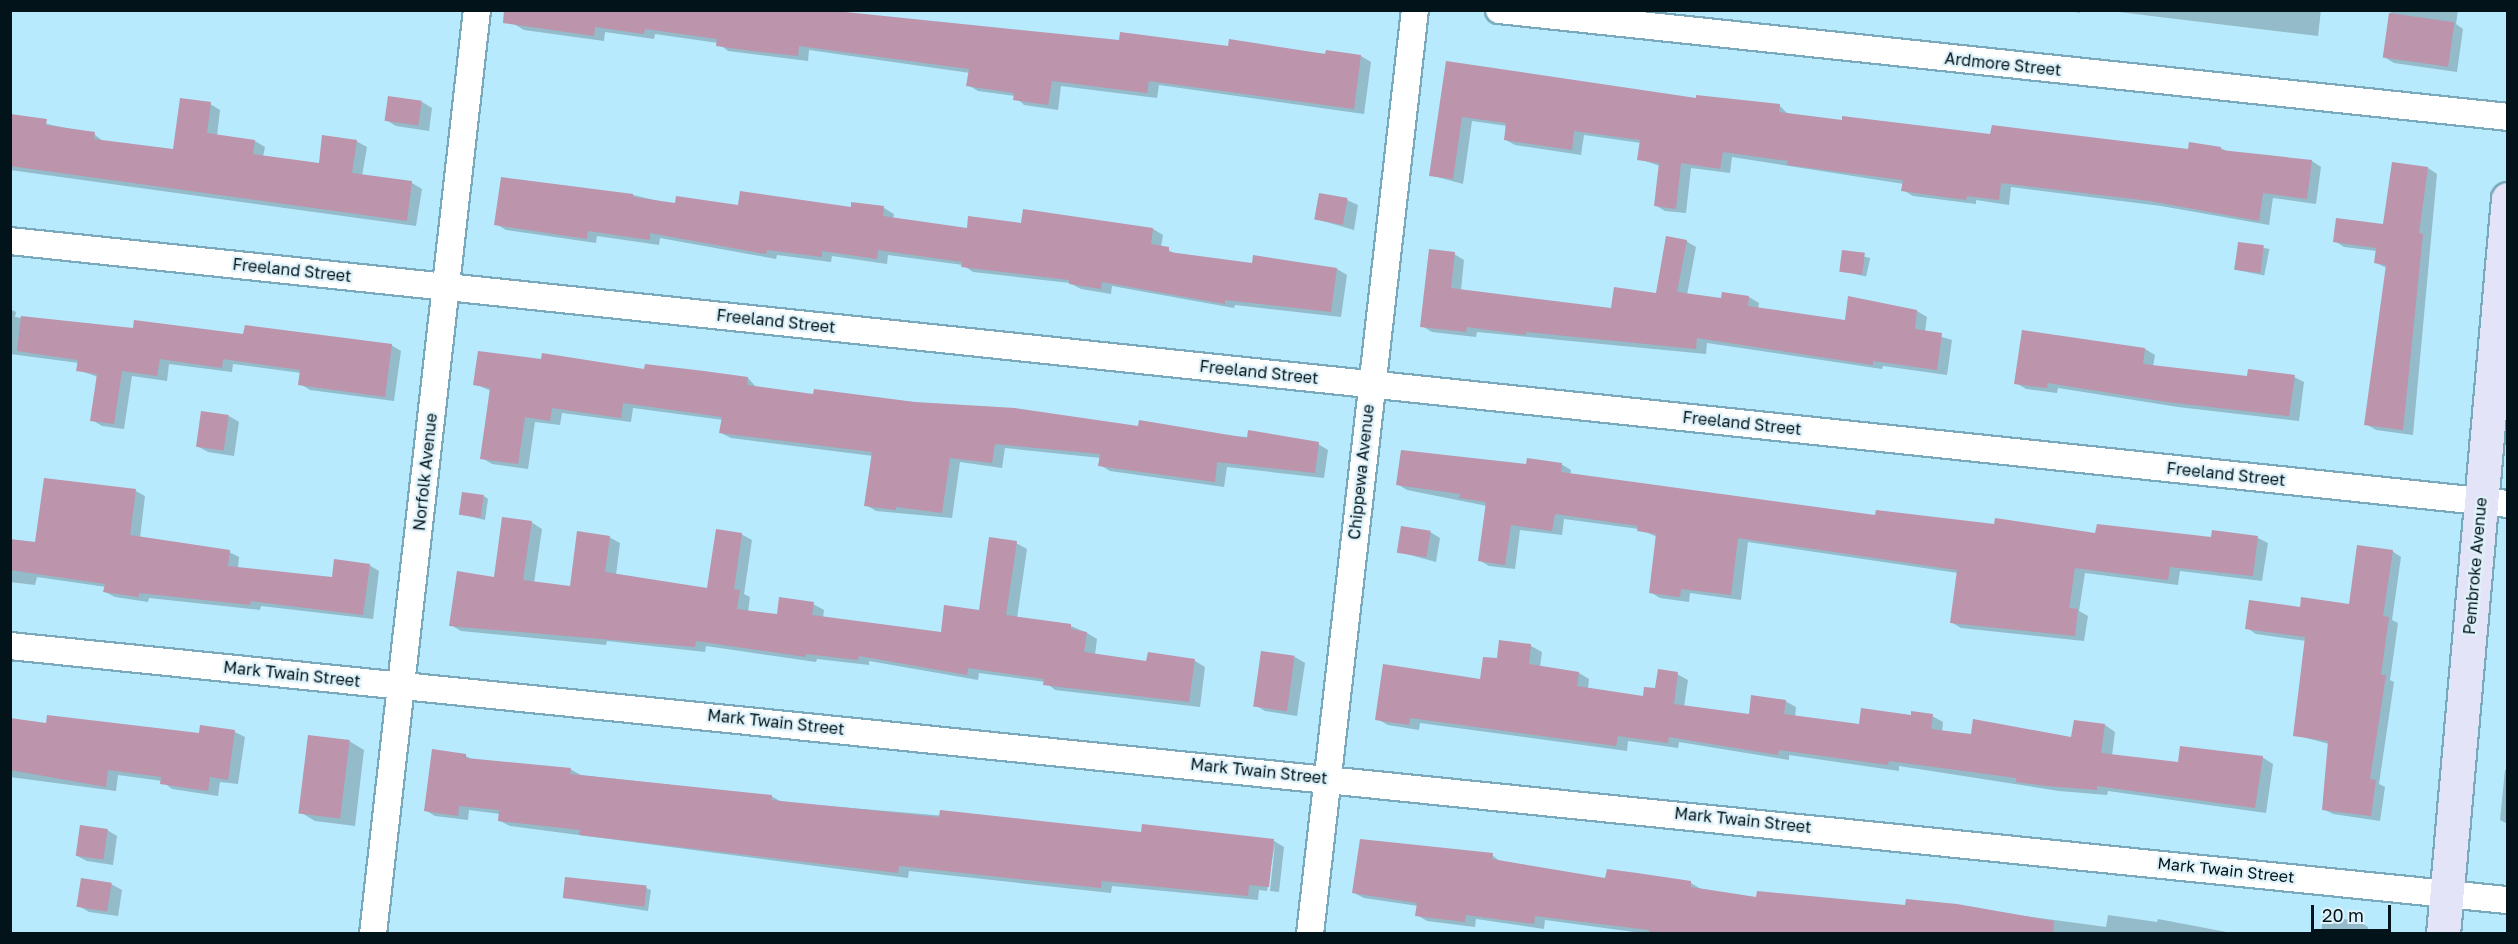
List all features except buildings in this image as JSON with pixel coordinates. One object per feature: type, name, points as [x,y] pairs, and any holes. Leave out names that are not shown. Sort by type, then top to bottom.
[{"type":"street","name":"Norfolk Avenue","points":[[373,933],[477,10]]},
{"type":"street","name":"Chippewa Avenue","points":[[1310,933],[1370,384],[1415,10]]},
{"type":"street","name":"Ardmore Street","points":[[1499,10],[2508,117]]},
{"type":"street","name":"Pembroke Avenue","points":[[2443,933],[2494,502],[2508,199]]},
{"type":"street","name":"Freeland Street","points":[[10,241],[2494,502]]},
{"type":"street","name":"Mark Twain Street","points":[[10,646],[1327,777],[2508,900]]}]
